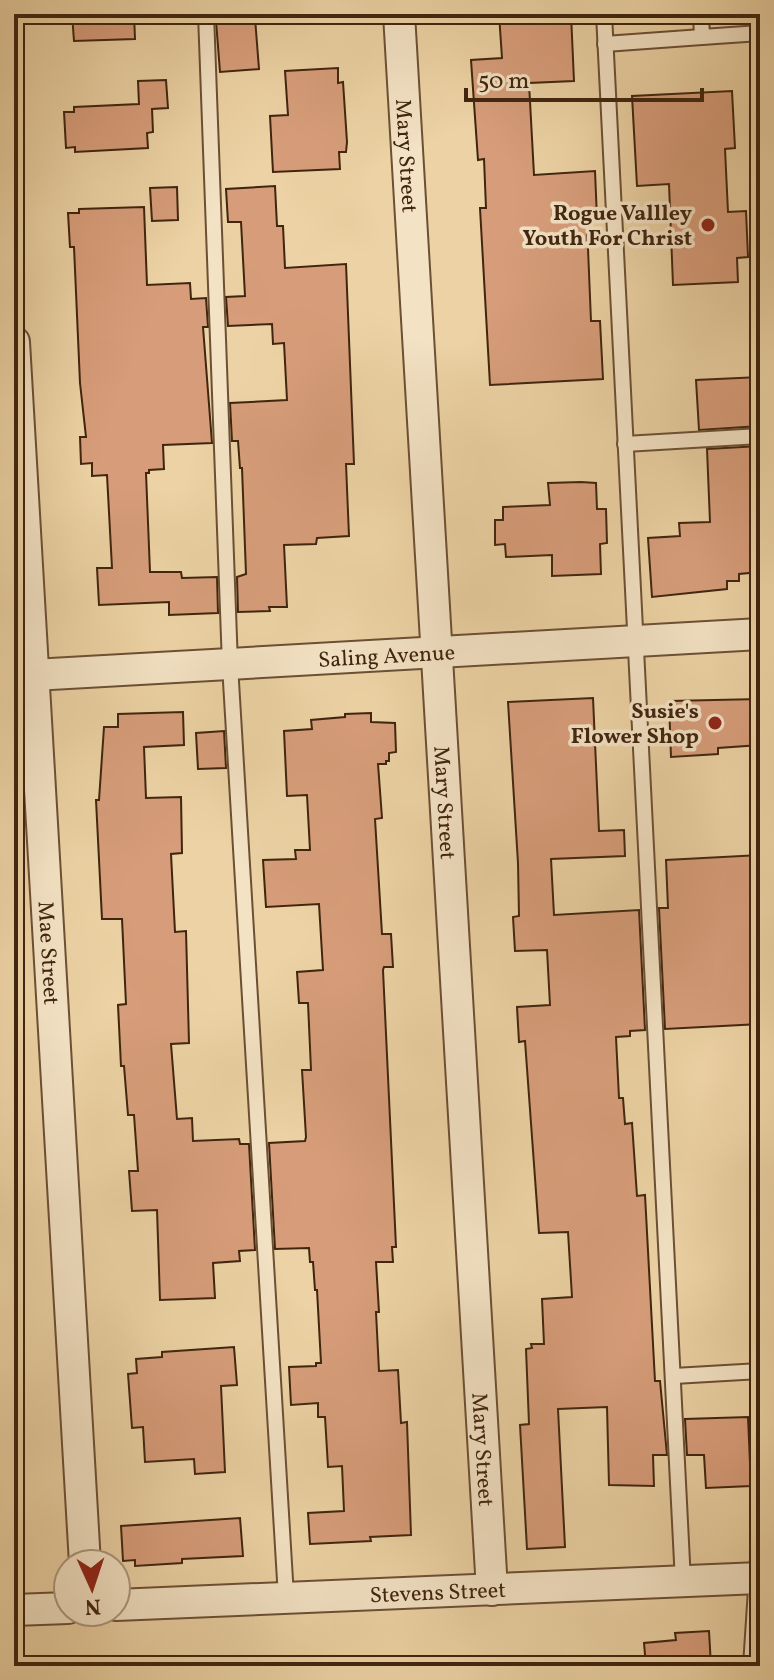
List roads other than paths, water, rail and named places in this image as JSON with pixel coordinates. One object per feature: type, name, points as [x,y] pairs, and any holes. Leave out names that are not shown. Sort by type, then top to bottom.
[{"type":"street","name":"Mary Street","points":[[399,14],[492,1590]]},
{"type":"street","name":"Mae Street","points":[[14,342],[23,676],[84,1548]]},
{"type":"street","name":"Saling Avenue","points":[[23,676],[760,634]]},
{"type":"street","name":"Stevens Street","points":[[132,1604],[758,1578]]},
{"type":"street","points":[[14,1610],[52,1609]]},
{"type":"lane","points":[[206,14],[230,665],[286,1597]]},
{"type":"lane","points":[[604,14],[683,1582]]},
{"type":"lane","points":[[701,14],[702,37]]},
{"type":"lane","points":[[605,44],[760,33]]},
{"type":"lane","points":[[625,444],[760,436]]},
{"type":"lane","points":[[674,1376],[760,1371]]},
{"type":"lane","points":[[751,1666],[760,1528]]},
{"type":"place","name":"Rogue Vallley Youth For Christ","points":[[708,225]]},
{"type":"place","name":"Susie's Flower Shop","points":[[715,723]]}]
